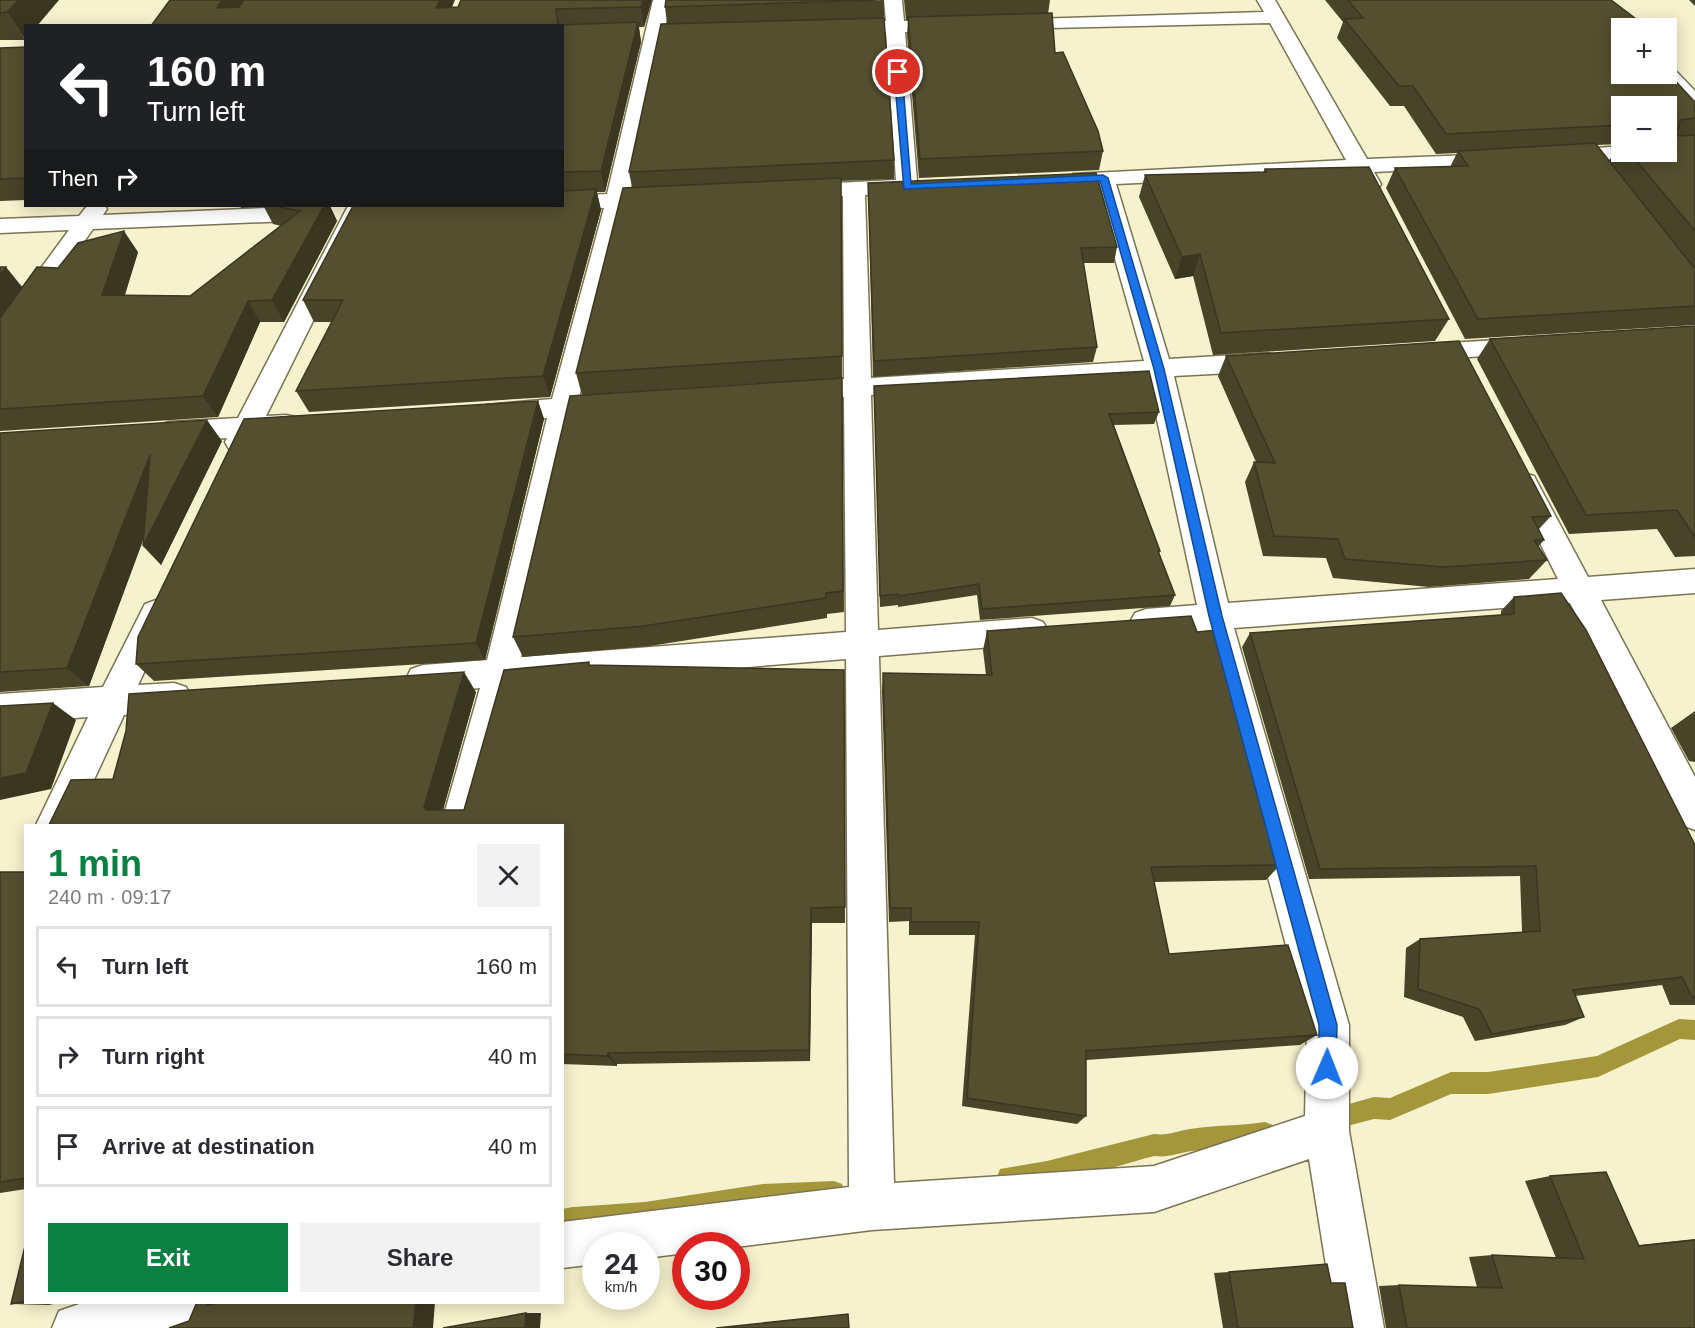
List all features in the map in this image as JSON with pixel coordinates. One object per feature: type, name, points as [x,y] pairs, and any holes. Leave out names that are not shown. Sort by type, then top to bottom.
[{"type":"street","points":[[459,824],[500,675],[563,408],[617,200],[662,0]]},
{"type":"street","points":[[893,0],[907,187]]},
{"type":"street","points":[[825,29],[984,24],[1270,9],[1382,207]]},
{"type":"street","points":[[1677,83],[1695,102]]},
{"type":"street","points":[[1057,180],[1527,159],[1597,164],[1611,159]]},
{"type":"street","points":[[1103,178],[1159,369],[1215,616],[1328,1025],[1327,1131],[1360,1328]]},
{"type":"street","points":[[771,193],[930,186]]},
{"type":"street","points":[[854,189],[864,644],[872,1207]]},
{"type":"street","points":[[564,203],[688,197]]},
{"type":"street","points":[[0,226],[93,214],[365,209],[246,426],[226,469]]},
{"type":"street","points":[[0,342],[93,214]]},
{"type":"street","points":[[1397,354],[1552,344]]},
{"type":"street","points":[[775,393],[1290,361]]},
{"type":"street","points":[[469,413],[634,403]]},
{"type":"street","points":[[141,434],[317,422]]},
{"type":"street","points":[[1515,465],[1695,813]]},
{"type":"street","points":[[1122,624],[1695,581]]},
{"type":"street","points":[[54,824],[170,585]]},
{"type":"street","points":[[396,681],[500,675],[1063,628]]},
{"type":"street","points":[[0,709],[202,694]]},
{"type":"street","points":[[564,1245],[872,1207],[1154,1189],[1327,1131]]},
{"type":"street","points":[[76,1328],[191,1304]]},
{"type":"building","points":[[0,0],[19,0],[7,12],[0,13]]},
{"type":"building","points":[[170,0],[222,0],[217,8],[239,7],[244,0],[440,0],[436,8],[458,7],[461,0],[643,0],[641,7],[556,9],[558,24],[152,24]]},
{"type":"building","points":[[666,0],[877,0],[665,7]]},
{"type":"building","points":[[1348,0],[1611,0],[1635,18],[1611,18],[1611,84],[1677,83],[1695,102],[1695,118],[1680,120],[1677,130],[1677,96],[1611,96],[1611,126],[1446,134],[1413,86],[1399,86],[1344,19],[1363,18]]},
{"type":"building","points":[[1052,13],[1055,53],[1063,52],[1098,131],[1103,151],[920,159],[908,17]]},
{"type":"building","points":[[884,18],[894,160],[629,172],[661,24]]},
{"type":"building","points":[[638,22],[601,171],[564,172],[564,25]]},
{"type":"building","points":[[24,47],[24,178],[0,179],[0,48]]},
{"type":"building","points":[[1677,135],[1695,135],[1695,231],[1637,162],[1677,162]]},
{"type":"building","points":[[1595,143],[1695,269],[1695,306],[1478,319],[1395,168],[1468,166],[1458,151]]},
{"type":"building","points":[[1369,167],[1449,319],[1221,333],[1200,254],[1182,257],[1145,175],[1266,172],[1265,169]]},
{"type":"building","points":[[1096,173],[1117,247],[1081,248],[1097,347],[874,361],[868,183]]},
{"type":"building","points":[[841,178],[842,356],[576,373],[623,188]]},
{"type":"building","points":[[596,189],[543,376],[296,391],[343,300],[303,300],[352,207],[564,207],[564,191]]},
{"type":"building","points":[[280,207],[323,207],[272,300],[248,301],[203,396],[0,409],[0,318],[37,267],[58,268],[78,243],[124,231],[102,295],[190,296],[300,211]]},
{"type":"building","points":[[0,267],[6,267],[0,275]]},
{"type":"building","points":[[1695,326],[1695,537],[1677,510],[1586,515],[1490,339]]},
{"type":"building","points":[[1459,341],[1551,516],[1532,517],[1544,540],[1534,540],[1547,560],[1444,567],[1345,559],[1338,539],[1274,536],[1254,462],[1275,463],[1226,356]]},
{"type":"building","points":[[1149,371],[1159,412],[1109,414],[1175,595],[982,609],[979,584],[899,596],[898,594],[880,596],[874,386]]},
{"type":"building","points":[[842,378],[843,591],[826,593],[826,598],[644,626],[513,637],[570,396]]},
{"type":"building","points":[[538,401],[476,643],[136,664],[138,637],[244,419]]},
{"type":"building","points":[[207,420],[143,546],[150,455],[67,668],[0,672],[0,433]]},
{"type":"building","points":[[1561,593],[1586,630],[1695,845],[1695,997],[1692,997],[1682,977],[1573,990],[1584,1017],[1492,1034],[1479,1009],[1418,989],[1420,939],[1540,931],[1536,866],[1320,869],[1250,633],[1514,614],[1514,597]]},
{"type":"building","points":[[1191,616],[1197,632],[1216,630],[1280,865],[1151,867],[1169,954],[1288,945],[1317,1035],[1086,1051],[1086,1116],[967,1098],[979,922],[911,922],[911,908],[890,908],[883,673],[992,675],[987,631]]},
{"type":"building","points":[[589,662],[589,665],[844,670],[845,907],[811,908],[809,1050],[608,1053],[607,1056],[564,1054],[564,824],[49,824],[71,780],[113,779],[126,731],[129,694],[464,672],[424,807],[426,810],[464,810],[504,670]]},
{"type":"building","points":[[53,703],[26,773],[0,778],[0,706]]},
{"type":"building","points":[[0,872],[24,872],[24,1178],[0,1182]]},
{"type":"building","points":[[1606,1172],[1639,1246],[1695,1240],[1695,1328],[1407,1328],[1399,1285],[1502,1288],[1492,1255],[1584,1259],[1550,1176]]},
{"type":"building","points":[[24,1250],[24,1301],[11,1304]]},
{"type":"building","points":[[1327,1264],[1331,1283],[1345,1283],[1353,1328],[1238,1328],[1229,1272]]},
{"type":"building","points":[[196,1304],[416,1304],[413,1328],[169,1328],[189,1321]]},
{"type":"building","points":[[526,1313],[525,1328],[443,1328]]},
{"type":"building","points":[[848,1314],[849,1328],[716,1328]]},
{"type":"waterway","points":[[1328,1120],[1374,1108],[1390,1109],[1451,1083],[1488,1083],[1598,1066],[1679,1029],[1695,1030]]},
{"type":"waterway","points":[[1008,1177],[1047,1172],[1154,1145],[1166,1147],[1190,1140],[1234,1138],[1265,1133]]},
{"type":"waterway","points":[[564,1220],[645,1213],[763,1196],[834,1192]]},
{"type":"route","points":[[898,72],[907,187],[1103,178],[1159,369],[1215,616],[1328,1025],[1327,1068]]}]
